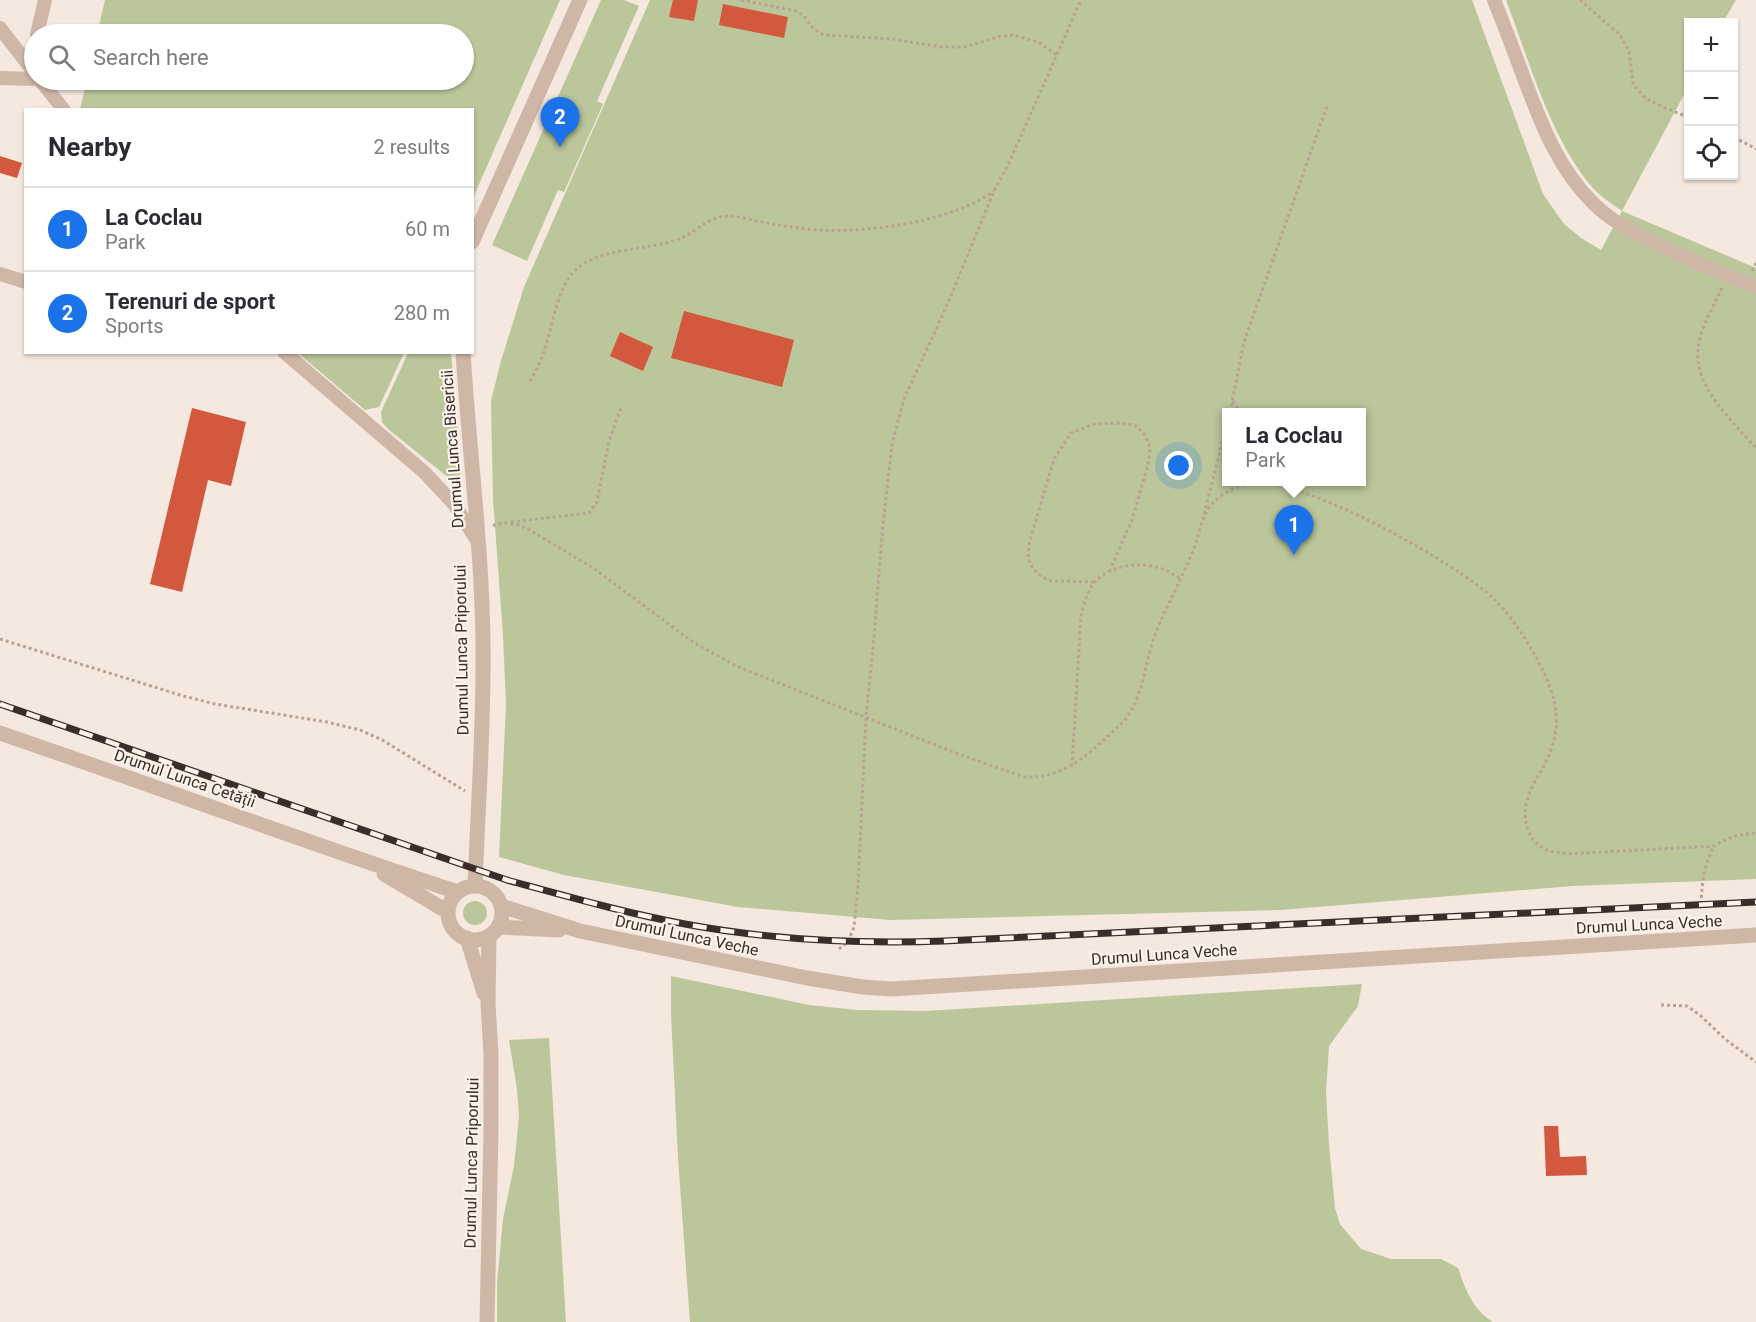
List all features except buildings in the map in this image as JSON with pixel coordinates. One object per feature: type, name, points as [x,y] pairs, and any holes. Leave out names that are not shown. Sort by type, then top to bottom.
[{"type":"street","points":[[39,24],[45,0]]},
{"type":"street","points":[[474,238],[580,0]]},
{"type":"street","points":[[1494,0],[1540,122],[1551,145],[1580,188],[1595,205],[1629,229],[1675,253],[1756,287]]},
{"type":"street","points":[[0,28],[24,60]]},
{"type":"street","points":[[0,78],[24,74]]},
{"type":"street","points":[[48,90],[62,108]]},
{"type":"street","points":[[0,274],[24,281]]},
{"type":"street","name":"Drumul Lunca Priporului","points":[[286,354],[424,472],[454,504],[477,542],[483,644],[475,886]]},
{"type":"street","name":"Drumul Lunca Bisericii","points":[[463,354],[477,542]]},
{"type":"street","name":"Drumul Lunca Cetății","points":[[0,733],[458,892]]},
{"type":"street","name":"Drumul Lunca Cetății","points":[[358,859],[448,912]]},
{"type":"street","points":[[475,886],[492,891],[498,898],[502,914],[494,932],[475,940],[457,933],[452,927],[448,912],[451,901],[458,892],[475,886]]},
{"type":"street","name":"Drumul Lunca Veche","points":[[501,906],[580,931],[807,978],[891,989],[1756,935]]},
{"type":"street","name":"Drumul Lunca Veche","points":[[494,932],[580,931]]},
{"type":"street","name":"Drumul Lunca Priporului","points":[[488,1322],[491,1129],[488,1004],[494,932]]},
{"type":"street","name":"Drumul Lunca Priporului","points":[[467,938],[488,1004]]},
{"type":"path","points":[[741,0],[796,11],[803,15],[813,28],[824,35],[892,39],[940,46],[965,46],[1013,35],[1038,42],[1058,55]]},
{"type":"path","points":[[839,949],[848,942],[854,927],[866,717],[883,524],[892,445],[898,420],[904,399],[948,303],[994,191],[1009,163],[1082,0]]},
{"type":"path","points":[[1580,0],[1620,34],[1629,51],[1633,84],[1645,98],[1684,115]]},
{"type":"path","points":[[1231,408],[1244,342],[1327,106]]},
{"type":"path","points":[[1738,139],[1756,149]]},
{"type":"path","points":[[530,381],[543,356],[562,292],[572,274],[592,260],[681,238],[713,218],[729,216],[808,229],[874,228],[917,221],[959,209],[982,200],[994,191]]},
{"type":"path","points":[[1728,276],[1705,323],[1698,349],[1698,366],[1709,392],[1756,448]]},
{"type":"path","points":[[1233,400],[1238,408]]},
{"type":"path","points":[[477,542],[489,528],[496,524],[589,513],[597,502],[609,441],[621,408]]},
{"type":"path","points":[[1094,582],[1052,581],[1042,577],[1034,570],[1028,559],[1029,544],[1054,459],[1071,433],[1094,424],[1120,423],[1135,425],[1145,435],[1150,448],[1148,465],[1132,519],[1110,570]]},
{"type":"path","points":[[507,523],[530,530],[593,568],[660,619],[710,653],[736,666],[953,752],[1024,777],[1036,777],[1072,766],[1125,720],[1131,712],[1141,690],[1155,634],[1194,547],[1222,447]]},
{"type":"path","points":[[1203,517],[1218,497],[1238,486]]},
{"type":"path","points":[[1272,486],[1318,498],[1372,523],[1468,577],[1496,600],[1536,656],[1554,700],[1557,724],[1551,749],[1529,794],[1524,812],[1527,830],[1533,841],[1548,850],[1567,854],[1714,846]]},
{"type":"path","points":[[1296,486],[1302,493]]},
{"type":"path","points":[[1072,766],[1081,616],[1086,597],[1094,582],[1110,570],[1136,565],[1156,567],[1181,579]]},
{"type":"path","points":[[0,639],[215,704],[327,722],[360,730],[384,741],[478,798]]},
{"type":"path","points":[[1701,904],[1702,879],[1708,857],[1714,846],[1740,834],[1756,833]]},
{"type":"path","points":[[1661,1005],[1687,1006],[1701,1016],[1725,1040],[1756,1062]]},
{"type":"green space","points":[[105,0],[560,0],[474,196],[474,108],[80,108],[85,90],[474,90],[474,24],[99,24]]},
{"type":"green space","points":[[601,0],[624,0],[639,6],[597,101],[603,104],[564,192],[558,190],[527,261],[492,245]]},
{"type":"green space","points":[[650,0],[1472,0],[1543,194],[1564,224],[1601,250],[1622,211],[1756,268],[1756,879],[1573,886],[1281,910],[891,920],[738,907],[564,875],[499,857],[506,704],[493,499],[491,401],[524,287]]},
{"type":"green space","points":[[1506,0],[1736,0],[1725,18],[1684,18],[1684,95],[1622,211],[1593,188],[1565,147],[1542,98]]},
{"type":"green space","points":[[299,354],[403,354],[379,407],[365,410]]},
{"type":"green space","points":[[408,354],[451,354],[461,473],[458,478],[450,479],[388,429],[382,422],[381,412]]},
{"type":"green space","points":[[475,901],[480,902],[486,908],[486,918],[480,924],[475,925],[470,924],[464,918],[463,913],[464,908],[470,902]]},
{"type":"green space","points":[[671,976],[809,1005],[857,1010],[926,1011],[1362,984],[1358,1006],[1329,1046],[1326,1092],[1329,1145],[1335,1208],[1340,1224],[1361,1249],[1391,1259],[1441,1259],[1458,1268],[1475,1305],[1493,1322],[690,1322],[678,1158]]},
{"type":"green space","points":[[549,1038],[566,1322],[497,1322],[497,1284],[503,1219],[514,1166],[519,1116],[509,1040]]},
{"type":"railway","points":[[0,704],[507,880],[640,915],[750,934],[846,941],[944,941],[1756,902]]},
{"type":"place","name":"Terenuri de sport","points":[[560,147]]},
{"type":"place","name":"La Coclau","points":[[1294,555]]}]
